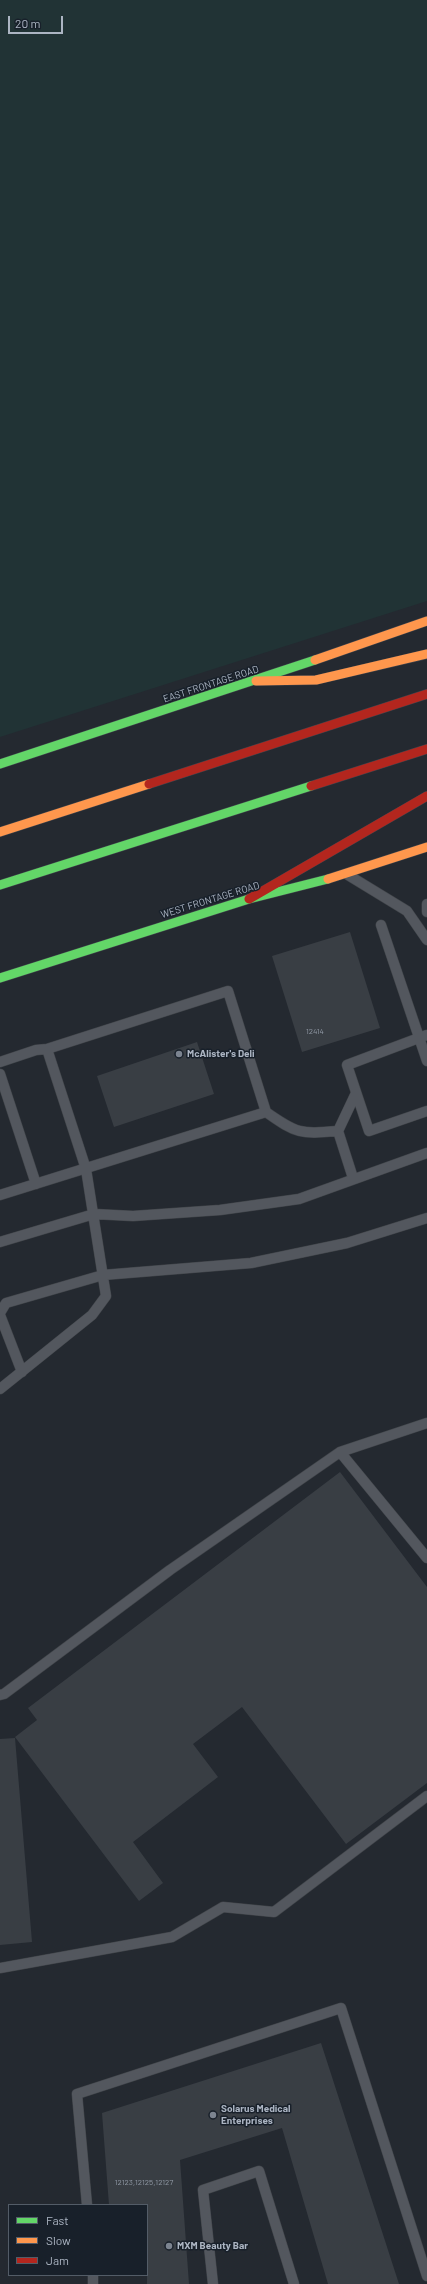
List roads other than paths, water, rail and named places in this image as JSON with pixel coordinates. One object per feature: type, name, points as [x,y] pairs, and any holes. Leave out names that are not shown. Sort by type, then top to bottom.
[{"type":"main road","name":"EAST FRONTAGE ROAD","points":[[0,764],[256,681],[427,621]]},
{"type":"main road","points":[[256,681],[316,680],[427,654]]},
{"type":"main road","points":[[0,832],[427,694]]},
{"type":"main road","points":[[0,885],[427,749]]},
{"type":"main road","points":[[249,899],[427,796]]},
{"type":"main road","name":"WEST FRONTAGE ROAD","points":[[0,978],[249,899],[346,874],[427,847]]},
{"type":"lane","points":[[346,874],[407,911],[427,940]]},
{"type":"lane","points":[[427,904],[427,912]]},
{"type":"lane","points":[[381,925],[423,1036],[427,1061]]},
{"type":"lane","points":[[0,1062],[36,1050],[47,1049],[228,991],[266,1112],[291,1128],[306,1134],[338,1131]]},
{"type":"lane","points":[[423,1036],[347,1065],[369,1131],[427,1111]]},
{"type":"lane","points":[[0,1389],[92,1314],[106,1296],[86,1169],[47,1049]]},
{"type":"lane","points":[[0,1074],[36,1184]]},
{"type":"lane","points":[[353,1178],[338,1131],[356,1093]]},
{"type":"lane","points":[[0,1195],[266,1112]]},
{"type":"lane","points":[[0,1242],[94,1214],[133,1216],[196,1212],[300,1199],[353,1178],[427,1153]]},
{"type":"lane","points":[[22,1372],[0,1314],[6,1303],[103,1275],[251,1263],[347,1243],[427,1218]]},
{"type":"lane","points":[[0,1695],[4,1694],[170,1570],[340,1452],[427,1422]]},
{"type":"lane","points":[[340,1452],[427,1558]]},
{"type":"lane","points":[[0,1968],[172,1937],[223,1907],[274,1912],[427,1796]]},
{"type":"lane","points":[[87,2204],[77,2094],[341,2008],[427,2276]]},
{"type":"lane","points":[[213,2284],[202,2190],[259,2171],[294,2284]]},
{"type":"place","name":"McAlister's Deli","points":[[179,1054]]},
{"type":"place","name":"Solarus Medical Enterprises","points":[[213,2115]]},
{"type":"place","name":"MXM Beauty Bar","points":[[169,2246]]}]
